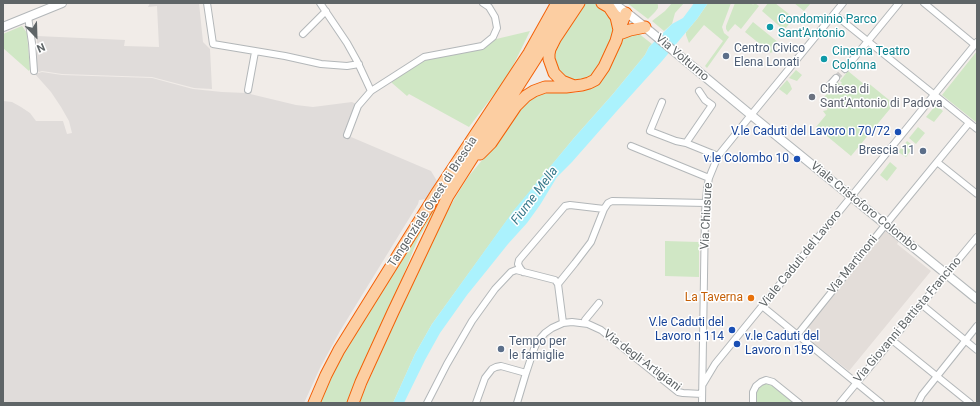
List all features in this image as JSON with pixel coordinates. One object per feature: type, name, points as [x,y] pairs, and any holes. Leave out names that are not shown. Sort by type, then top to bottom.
[{"type":"highway","points":[[529,53],[535,33],[551,3]]},
{"type":"highway","name":"Tangenziale Ovest di Brescia","points":[[314,403],[326,375],[348,337],[438,191],[529,53],[557,3]]},
{"type":"highway","name":"Tangenziale Ovest di Brescia","points":[[353,403],[396,305],[448,196],[536,58],[569,3]]},
{"type":"highway","points":[[575,86],[558,78],[554,73],[549,59],[550,49],[555,39],[579,3]]},
{"type":"highway","points":[[602,3],[609,7],[614,13],[619,35]]},
{"type":"highway","points":[[463,171],[491,143],[516,106],[526,96],[534,91],[545,88],[575,86],[595,80],[604,67],[629,14]]},
{"type":"highway","points":[[619,35],[630,30],[645,27]]},
{"type":"street","points":[[3,27],[62,3]]},
{"type":"street","points":[[207,3],[213,44],[285,56],[321,64],[347,66],[359,64]]},
{"type":"street","points":[[320,3],[347,43],[372,91]]},
{"type":"street","points":[[347,135],[358,106],[372,91],[424,57],[482,46],[493,37],[497,28],[495,17],[489,7],[483,3]]},
{"type":"street","name":"Via Volturno","points":[[613,3],[629,14],[751,115]]},
{"type":"street","name":"Via Chiusure","points":[[702,403],[706,203],[709,178],[718,156],[843,3]]},
{"type":"street","points":[[845,69],[899,3]]},
{"type":"street","points":[[924,3],[976,43]]},
{"type":"street","points":[[303,34],[326,11]]},
{"type":"street","points":[[834,14],[977,129]]},
{"type":"street","points":[[28,17],[34,72]]},
{"type":"street","name":"Viale Caduti del Lavoro","points":[[702,387],[704,381],[715,364],[976,43]]},
{"type":"street","points":[[248,90],[255,52]]},
{"type":"street","points":[[829,86],[836,78]]},
{"type":"street","points":[[686,143],[712,105],[705,100],[699,91]]},
{"type":"street","points":[[662,102],[650,131],[718,156]]},
{"type":"street","name":"Viale Cristoforo Colombo","points":[[751,115],[977,299]]},
{"type":"street","name":"Via Martinoni","points":[[798,334],[969,122]]},
{"type":"street","points":[[631,146],[709,178]]},
{"type":"street","points":[[937,162],[977,194]]},
{"type":"street","points":[[558,284],[591,242],[604,209],[608,203],[612,201],[706,203]]},
{"type":"street","points":[[523,272],[518,264],[519,260],[565,206],[570,205],[604,209]]},
{"type":"street","name":"Via Giovanni Battista Francino","points":[[840,403],[977,237]]},
{"type":"street","points":[[427,403],[447,364],[472,321],[495,290],[511,272],[516,270],[555,280],[558,284],[563,323],[548,330],[534,349],[517,403]]},
{"type":"street","points":[[584,323],[599,304]]},
{"type":"street","points":[[921,304],[977,350]]},
{"type":"street","points":[[762,306],[881,403]]},
{"type":"street","name":"Via degli Artigiani","points":[[563,323],[575,322],[594,326],[604,332],[678,392],[702,394]]},
{"type":"street","points":[[918,403],[922,395],[977,326]]},
{"type":"street","points":[[892,340],[970,403]]},
{"type":"street","name":"Viale Caduti del Lavoro","points":[[702,372],[715,364]]},
{"type":"street","points":[[476,403],[485,378],[492,369],[501,366],[526,373]]},
{"type":"street","points":[[753,403],[753,392],[756,386],[766,380],[773,382],[799,403]]},
{"type":"shaded area","points":[[150,3],[199,3],[203,42],[210,49],[212,89],[194,88],[152,77],[62,74],[42,71],[39,72],[36,69],[35,53],[37,53],[37,36],[125,40],[124,46],[159,47],[157,6],[148,7]]},
{"type":"shaded area","points":[[42,72],[62,75],[152,78],[193,89],[246,93],[296,105],[313,107],[352,102],[356,104],[344,134],[431,171],[437,181],[426,199],[419,200],[418,204],[340,331],[320,368],[304,403],[3,403],[3,101],[12,102],[21,107],[30,113],[36,121],[63,121],[67,134],[72,133],[69,121],[61,107],[51,92],[35,74]]},
{"type":"shaded area","points":[[886,230],[899,241],[897,244],[931,271],[849,371],[802,334]]},
{"type":"green space","points":[[583,3],[595,3],[607,11],[614,23],[614,38],[594,74],[587,79],[574,81],[565,77],[558,70],[554,61],[554,55],[558,44]]},
{"type":"green space","points":[[627,3],[657,3],[658,8],[648,19]]},
{"type":"green space","points":[[672,3],[684,3],[675,13],[672,24],[664,31],[652,21],[665,11]]},
{"type":"green space","points":[[708,3],[731,3],[722,27],[724,33],[729,37],[707,68],[705,66],[723,41],[704,25],[689,43],[686,32]]},
{"type":"green space","points":[[735,3],[752,3],[753,5],[755,3],[759,6],[741,29],[735,24],[728,32],[726,26]]},
{"type":"green space","points":[[768,3],[775,3],[794,18],[784,30],[762,11]]},
{"type":"green space","points":[[794,3],[811,3],[804,11]]},
{"type":"green space","points":[[753,22],[779,43],[771,53],[745,32]]},
{"type":"green space","points":[[22,26],[27,33],[29,71],[3,48],[3,34]]},
{"type":"green space","points":[[530,31],[508,76],[469,127],[409,94],[407,96],[392,83],[391,80],[422,61],[483,48],[492,40]]},
{"type":"green space","points":[[638,33],[652,44],[645,55],[513,212],[432,324],[415,354],[393,403],[359,403],[399,311],[444,217],[468,177],[499,140],[515,114],[532,98],[541,94],[575,93],[591,88],[600,81],[623,36]]},
{"type":"green space","points":[[977,51],[977,123],[942,95]]},
{"type":"green space","points":[[796,70],[802,75],[797,81],[789,78]]},
{"type":"green space","points":[[848,71],[865,85],[867,82],[894,104],[851,156],[816,127],[826,115],[823,111],[827,110],[828,107],[822,99],[827,94],[823,91],[826,88],[829,90],[836,81],[840,84],[842,83],[840,81]]},
{"type":"green space","points":[[787,80],[792,89],[787,95],[779,89]]},
{"type":"green space","points":[[936,105],[943,111],[934,122],[926,117]]},
{"type":"green space","points":[[918,127],[925,133],[916,144],[909,138]]},
{"type":"green space","points":[[907,141],[914,146],[906,157],[898,152]]},
{"type":"green space","points":[[890,162],[897,168],[887,181],[880,175]]},
{"type":"green space","points":[[441,196],[441,200],[418,239],[349,403],[319,403],[349,344]]},
{"type":"green space","points":[[665,241],[699,242],[699,277],[665,276]]},
{"type":"green space","points":[[766,383],[772,384],[795,403],[756,403],[757,390],[759,386]]},
{"type":"water","name":"Fiume Mella","points":[[694,3],[708,3],[697,19],[662,61],[557,177],[527,223],[467,295],[440,333],[404,403],[393,403],[415,354],[432,324],[514,210],[613,94],[645,55],[649,47],[672,24],[683,18]]},
{"type":"tunnel","points":[[836,78],[845,69]]},
{"type":"place","name":"Condominio Parco Sant'Antonio","points":[[770,27]]},
{"type":"place","name":"Centro Civico Elena Lonati","points":[[726,56]]},
{"type":"place","name":"Cinema Teatro Colonna","points":[[824,59]]},
{"type":"place","name":"Chiesa di Sant'Antonio di Padova","points":[[812,97]]},
{"type":"place","name":"V.le Caduti del Lavoro n 70/72","points":[[898,132]]},
{"type":"place","name":"Brescia 11","points":[[923,151]]},
{"type":"place","name":"v.le Colombo 10","points":[[797,159]]},
{"type":"place","name":"La Taverna","points":[[751,298]]},
{"type":"place","name":"V.le Caduti del Lavoro n 114","points":[[732,330]]},
{"type":"place","name":"v.le Caduti del Lavoro n 159","points":[[737,344]]},
{"type":"place","name":"Tempo per le famiglie","points":[[501,349]]}]
